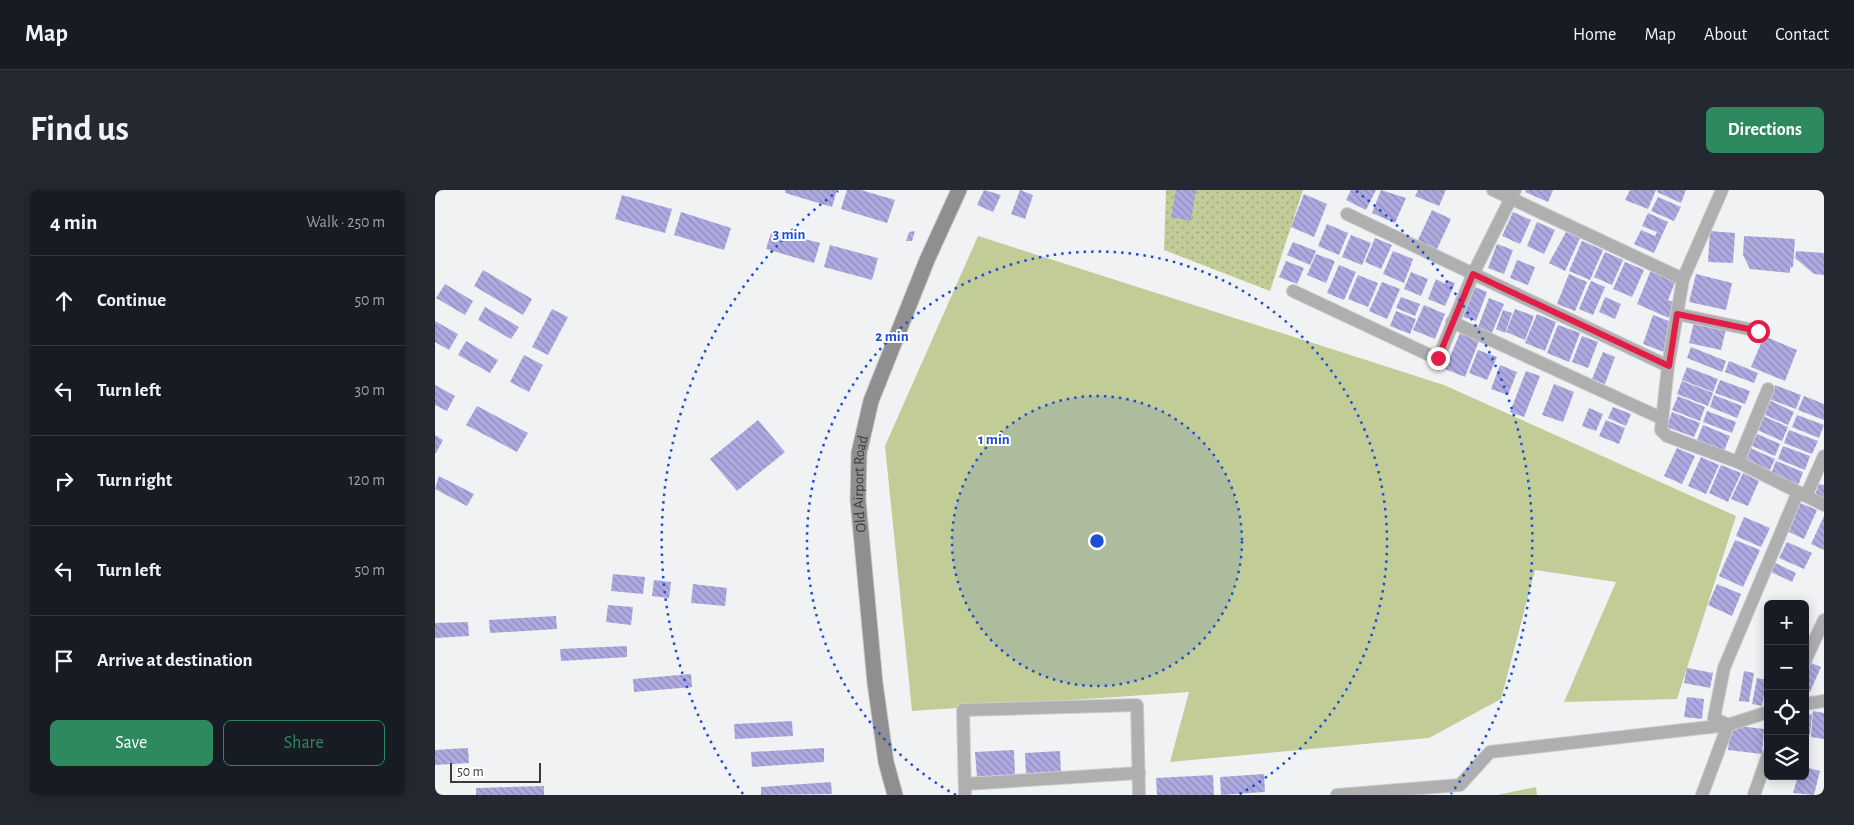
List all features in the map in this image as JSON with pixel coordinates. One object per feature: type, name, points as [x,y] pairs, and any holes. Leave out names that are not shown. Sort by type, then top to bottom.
[{"type":"main road","name":"Old Airport Road","points":[[895,795],[887,762],[875,682],[858,500],[859,453],[871,402],[927,260],[959,190]]},
{"type":"street","points":[[1493,190],[1513,194],[1683,280]]},
{"type":"street","points":[[1722,190],[1683,280],[1661,418],[1661,430],[1667,436],[1738,462],[1824,504]]},
{"type":"street","points":[[1293,291],[1438,358],[1473,274],[1513,194]]},
{"type":"street","points":[[1347,214],[1669,366]]},
{"type":"street","points":[[1677,314],[1758,331]]},
{"type":"street","points":[[1452,322],[1661,418]]},
{"type":"street","points":[[1738,462],[1768,389]]},
{"type":"street","points":[[1728,726],[1715,718],[1724,668],[1802,494],[1824,456]]},
{"type":"street","points":[[1809,652],[1824,620]]},
{"type":"street","points":[[1809,703],[1824,701]]},
{"type":"street","points":[[1139,773],[965,790],[963,710],[1137,705],[1139,773],[1139,795]]},
{"type":"street","points":[[1337,795],[1460,785],[1490,752],[1728,726],[1764,713]]},
{"type":"street","points":[[1702,795],[1728,726]]},
{"type":"street","points":[[1754,795],[1764,766]]},
{"type":"green space","points":[[1166,190],[1303,190],[1270,291],[1164,250]]},
{"type":"green space","points":[[978,236],[1444,385],[1736,516],[1677,699],[1564,702],[1616,582],[1535,570],[1501,699],[1429,738],[1170,762],[1189,692],[912,711],[885,446]]},
{"type":"green space","points":[[1536,787],[1537,795],[1497,795]]},
{"type":"building","points":[[785,190],[837,190],[832,207],[785,193]]},
{"type":"building","points":[[847,190],[861,190],[895,200],[887,223],[841,209]]},
{"type":"building","points":[[984,190],[1001,195],[993,212],[977,205]]},
{"type":"building","points":[[1020,190],[1033,195],[1025,219],[1011,214]]},
{"type":"building","points":[[1176,190],[1196,190],[1191,221],[1171,217]]},
{"type":"building","points":[[1351,190],[1376,190],[1366,210],[1346,200]]},
{"type":"building","points":[[1381,190],[1406,198],[1395,223],[1372,213]]},
{"type":"building","points":[[1418,190],[1446,190],[1439,206],[1415,196]]},
{"type":"building","points":[[1526,190],[1553,190],[1548,202],[1525,192]]},
{"type":"building","points":[[1630,190],[1656,190],[1648,209],[1625,200]]},
{"type":"building","points":[[1658,190],[1686,190],[1681,203],[1657,192]]},
{"type":"building","points":[[1304,194],[1327,204],[1314,237],[1291,227]]},
{"type":"building","points":[[622,195],[672,209],[665,233],[615,219]]},
{"type":"building","points":[[1658,197],[1681,207],[1674,221],[1651,211]]},
{"type":"building","points":[[1432,210],[1451,219],[1436,251],[1417,242]]},
{"type":"building","points":[[681,212],[731,228],[724,250],[674,235]]},
{"type":"building","points":[[1513,212],[1531,220],[1520,244],[1502,236]]},
{"type":"building","points":[[1648,213],[1668,222],[1654,253],[1634,244],[1641,230],[1655,236],[1657,232],[1642,226]]},
{"type":"building","points":[[1537,222],[1555,230],[1544,254],[1527,246]]},
{"type":"building","points":[[1327,224],[1348,233],[1339,255],[1318,246]]},
{"type":"building","points":[[772,230],[820,243],[814,263],[766,249]]},
{"type":"building","points":[[915,231],[912,241],[906,241],[909,232]]},
{"type":"building","points":[[1710,231],[1735,233],[1733,263],[1708,262]]},
{"type":"building","points":[[1566,232],[1580,238],[1565,271],[1549,263]]},
{"type":"building","points":[[1351,235],[1371,243],[1362,265],[1342,257]]},
{"type":"building","points":[[1744,236],[1795,239],[1793,267],[1790,268],[1790,273],[1750,269],[1743,255]]},
{"type":"building","points":[[1375,238],[1392,245],[1381,269],[1365,262]]},
{"type":"building","points":[[1582,241],[1603,250],[1590,280],[1569,271]]},
{"type":"building","points":[[1293,242],[1316,251],[1310,265],[1287,255]]},
{"type":"building","points":[[1497,244],[1513,250],[1504,274],[1488,268]]},
{"type":"building","points":[[830,245],[878,258],[872,280],[824,267]]},
{"type":"building","points":[[1393,251],[1413,259],[1404,283],[1383,274]]},
{"type":"building","points":[[1796,251],[1824,253],[1824,275],[1814,274],[1795,258]]},
{"type":"building","points":[[1605,252],[1623,260],[1612,285],[1594,277]]},
{"type":"building","points":[[1316,254],[1335,261],[1326,283],[1307,275]]},
{"type":"building","points":[[1517,260],[1535,267],[1528,285],[1510,278]]},
{"type":"building","points":[[1286,261],[1304,268],[1297,284],[1279,277]]},
{"type":"building","points":[[1625,262],[1644,270],[1632,297],[1613,289]]},
{"type":"building","points":[[1339,265],[1356,272],[1344,300],[1327,293]]},
{"type":"building","points":[[483,270],[532,299],[523,315],[474,286]]},
{"type":"building","points":[[1651,270],[1676,280],[1668,300],[1675,303],[1669,318],[1637,304]]},
{"type":"building","points":[[1411,272],[1428,279],[1421,296],[1404,289]]},
{"type":"building","points":[[1569,274],[1587,282],[1575,311],[1557,304]]},
{"type":"building","points":[[1696,274],[1732,283],[1726,310],[1689,302]]},
{"type":"building","points":[[1358,275],[1378,283],[1368,307],[1348,299]]},
{"type":"building","points":[[1436,279],[1445,284],[1447,280],[1455,283],[1445,306],[1428,299]]},
{"type":"building","points":[[1591,281],[1605,287],[1593,315],[1579,309]]},
{"type":"building","points":[[1382,282],[1400,289],[1387,319],[1369,311]]},
{"type":"building","points":[[445,284],[473,301],[465,315],[436,298]]},
{"type":"building","points":[[1475,287],[1487,292],[1476,321],[1463,317]]},
{"type":"building","points":[[1401,297],[1420,304],[1415,316],[1396,308]]},
{"type":"building","points":[[1605,297],[1621,304],[1615,319],[1599,312]]},
{"type":"building","points":[[1489,298],[1504,304],[1491,335],[1477,330]]},
{"type":"building","points":[[1424,305],[1445,314],[1435,339],[1413,330]]},
{"type":"building","points":[[485,307],[519,327],[511,339],[478,320]]},
{"type":"building","points":[[552,309],[568,317],[548,355],[532,347]]},
{"type":"building","points":[[1515,309],[1534,316],[1525,340],[1506,332]]},
{"type":"building","points":[[1503,310],[1512,313],[1505,333],[1496,329]]},
{"type":"building","points":[[1396,311],[1416,319],[1410,334],[1390,326]]},
{"type":"building","points":[[1537,314],[1556,322],[1545,351],[1525,343]]},
{"type":"building","points":[[1653,315],[1674,323],[1664,352],[1643,344]]},
{"type":"building","points":[[435,321],[458,334],[449,350],[435,342]]},
{"type":"building","points":[[1694,322],[1726,329],[1721,350],[1689,343]]},
{"type":"building","points":[[1558,325],[1580,333],[1569,362],[1547,353]]},
{"type":"building","points":[[1460,333],[1479,341],[1465,377],[1445,369]]},
{"type":"building","points":[[1582,336],[1598,342],[1588,368],[1572,362]]},
{"type":"building","points":[[1764,336],[1797,350],[1785,381],[1751,367]]},
{"type":"building","points":[[466,341],[498,360],[490,373],[458,355]]},
{"type":"building","points":[[1691,347],[1726,361],[1722,372],[1687,358]]},
{"type":"building","points":[[1478,350],[1497,357],[1487,380],[1469,373]]},
{"type":"building","points":[[1603,352],[1615,357],[1605,384],[1592,379]]},
{"type":"building","points":[[524,355],[543,365],[529,392],[510,382]]},
{"type":"building","points":[[1729,361],[1758,373],[1754,383],[1725,372]]},
{"type":"building","points":[[1500,365],[1517,372],[1508,395],[1491,389]]},
{"type":"building","points":[[1687,367],[1718,379],[1713,392],[1682,380]]},
{"type":"building","points":[[1526,371],[1540,376],[1524,417],[1510,412]]},
{"type":"building","points":[[1720,380],[1750,391],[1745,404],[1715,393]]},
{"type":"building","points":[[1682,381],[1713,393],[1708,406],[1677,394]]},
{"type":"building","points":[[1554,384],[1574,392],[1563,422],[1542,415]]},
{"type":"building","points":[[435,385],[455,396],[447,411],[435,405]]},
{"type":"building","points":[[1775,385],[1801,395],[1796,409],[1769,399]]},
{"type":"building","points":[[1714,395],[1742,406],[1737,418],[1710,407]]},
{"type":"building","points":[[1678,396],[1705,407],[1700,421],[1672,410]]},
{"type":"building","points":[[1804,396],[1824,404],[1824,420],[1798,410]]},
{"type":"building","points":[[1769,400],[1794,412],[1788,425],[1763,414]]},
{"type":"building","points":[[477,406],[528,433],[517,452],[466,425]]},
{"type":"building","points":[[1613,407],[1631,414],[1626,426],[1608,418]]},
{"type":"building","points":[[1589,408],[1603,414],[1596,431],[1582,426]]},
{"type":"building","points":[[1707,411],[1736,422],[1732,433],[1703,422]]},
{"type":"building","points":[[1672,412],[1700,423],[1694,437],[1667,427]]},
{"type":"building","points":[[1761,415],[1788,427],[1782,441],[1755,429]]},
{"type":"building","points":[[1797,415],[1824,425],[1819,438],[1792,427]]},
{"type":"building","points":[[758,420],[785,452],[737,491],[710,459]]},
{"type":"building","points":[[1606,420],[1625,428],[1619,444],[1599,436]]},
{"type":"building","points":[[1703,425],[1730,436],[1724,451],[1697,440]]},
{"type":"building","points":[[1789,430],[1818,441],[1812,454],[1784,443]]},
{"type":"building","points":[[1755,433],[1780,444],[1775,456],[1750,445]]},
{"type":"building","points":[[435,435],[443,440],[436,453],[435,453]]},
{"type":"building","points":[[1783,446],[1810,456],[1805,470],[1778,459]]},
{"type":"building","points":[[1748,447],[1775,459],[1769,472],[1742,460]]},
{"type":"building","points":[[1677,448],[1695,456],[1682,484],[1664,476]]},
{"type":"building","points":[[1701,457],[1719,465],[1706,494],[1688,486]]},
{"type":"building","points":[[1776,461],[1803,472],[1798,486],[1770,476]]},
{"type":"building","points":[[1721,465],[1741,473],[1728,502],[1709,493]]},
{"type":"building","points":[[1743,473],[1759,481],[1748,506],[1731,499]]},
{"type":"building","points":[[439,476],[474,494],[467,506],[435,489]]},
{"type":"building","points":[[1819,484],[1824,485],[1824,499],[1815,495]]},
{"type":"building","points":[[1800,503],[1817,510],[1804,539],[1787,531]]},
{"type":"building","points":[[1824,516],[1824,550],[1811,544]]},
{"type":"building","points":[[1744,517],[1770,528],[1761,547],[1736,536]]},
{"type":"building","points":[[1735,540],[1760,550],[1743,587],[1719,576]]},
{"type":"building","points":[[1787,542],[1812,553],[1804,569],[1779,558]]},
{"type":"building","points":[[1771,561],[1796,573],[1792,582],[1767,570]]},
{"type":"building","points":[[613,574],[645,577],[643,594],[611,591]]},
{"type":"building","points":[[654,580],[671,582],[669,598],[652,596]]},
{"type":"building","points":[[693,584],[727,588],[725,606],[691,603]]},
{"type":"building","points":[[1717,584],[1741,594],[1732,616],[1708,605]]},
{"type":"building","points":[[608,605],[633,607],[631,625],[606,622]]},
{"type":"building","points":[[556,616],[557,629],[490,633],[489,620]]},
{"type":"building","points":[[468,622],[469,636],[435,638],[435,623]]},
{"type":"building","points":[[627,646],[627,657],[561,661],[560,649]]},
{"type":"building","points":[[1809,662],[1821,667],[1809,692]]},
{"type":"building","points":[[1687,668],[1713,673],[1710,688],[1684,683]]},
{"type":"building","points":[[1744,671],[1754,673],[1749,702],[1739,701]]},
{"type":"building","points":[[691,674],[692,687],[634,692],[633,679]]},
{"type":"building","points":[[1757,678],[1764,679],[1762,706],[1752,704]]},
{"type":"building","points":[[1687,697],[1704,699],[1702,719],[1684,717]]},
{"type":"building","points":[[1813,711],[1824,713],[1824,739],[1811,737]]},
{"type":"building","points":[[1812,714],[1810,735],[1809,735],[1809,715]]},
{"type":"building","points":[[792,721],[793,736],[735,739],[734,724]]},
{"type":"building","points":[[1731,725],[1764,729],[1762,754],[1728,750]]},
{"type":"building","points":[[468,748],[469,763],[435,765],[435,750]]},
{"type":"building","points":[[824,748],[824,762],[752,767],[751,752]]},
{"type":"building","points":[[1014,750],[1015,776],[977,778],[975,752]]},
{"type":"building","points":[[1060,751],[1061,774],[1026,776],[1025,753]]},
{"type":"building","points":[[1809,768],[1820,771],[1814,795],[1793,793],[1797,780],[1809,780]]},
{"type":"building","points":[[1264,774],[1265,792],[1221,795],[1220,777]]},
{"type":"building","points":[[1213,775],[1214,795],[1157,795],[1156,778]]},
{"type":"building","points":[[831,782],[832,794],[761,795],[761,787]]},
{"type":"building","points":[[544,786],[544,795],[476,795],[476,788]]},
{"type":"route","points":[[1438,358],[1473,274],[1669,366],[1677,314],[1758,331]]}]
